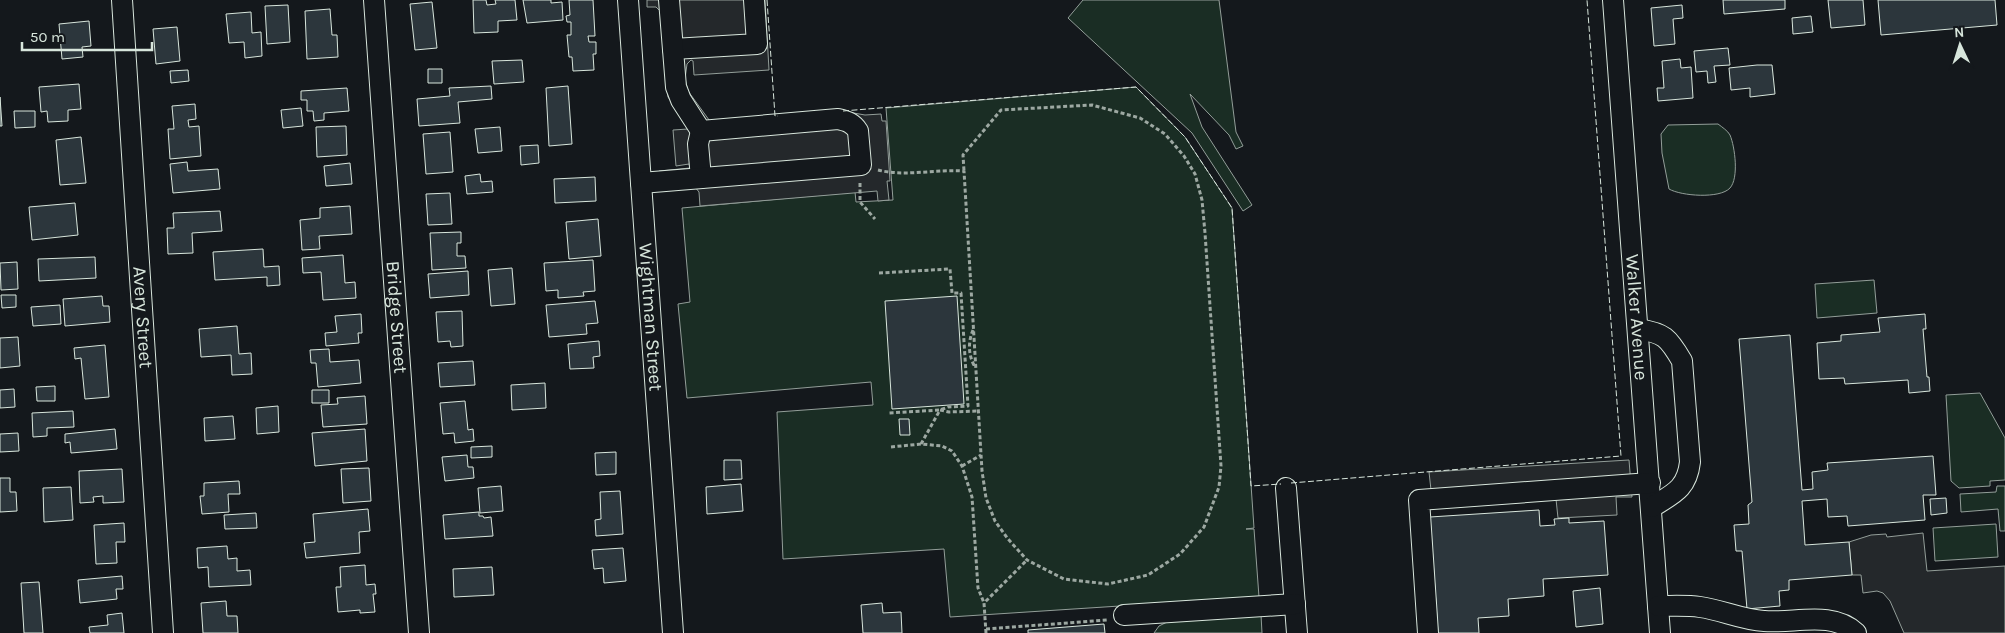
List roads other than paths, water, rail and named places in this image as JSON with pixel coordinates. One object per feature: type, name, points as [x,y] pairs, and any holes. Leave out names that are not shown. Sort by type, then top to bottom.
[{"type":"street","name":"Avery Street","points":[[122,0],[164,633]]},
{"type":"street","name":"Bridge Street","points":[[374,0],[418,633]]},
{"type":"street","name":"Wightman Street","points":[[628,0],[673,633]]},
{"type":"street","points":[[670,0],[676,88],[701,131],[698,144],[701,178]]},
{"type":"street","points":[[673,49],[757,44],[754,0]]},
{"type":"street","name":"Walker Avenue","points":[[1613,0],[1660,633]]},
{"type":"street","points":[[641,183],[861,165],[858,131],[855,126],[844,120],[701,131]]},
{"type":"street","points":[[1638,329],[1663,335],[1682,361],[1690,462],[1688,477],[1677,492],[1652,507]]},
{"type":"street","points":[[1428,633],[1419,500],[1650,483]]},
{"type":"street","points":[[1286,488],[1298,633]]},
{"type":"street","points":[[1124,615],[1295,604]]},
{"type":"street","points":[[1658,606],[1700,607],[1744,619],[1764,622],[1818,620],[1836,622],[1852,629],[1856,633]]}]
